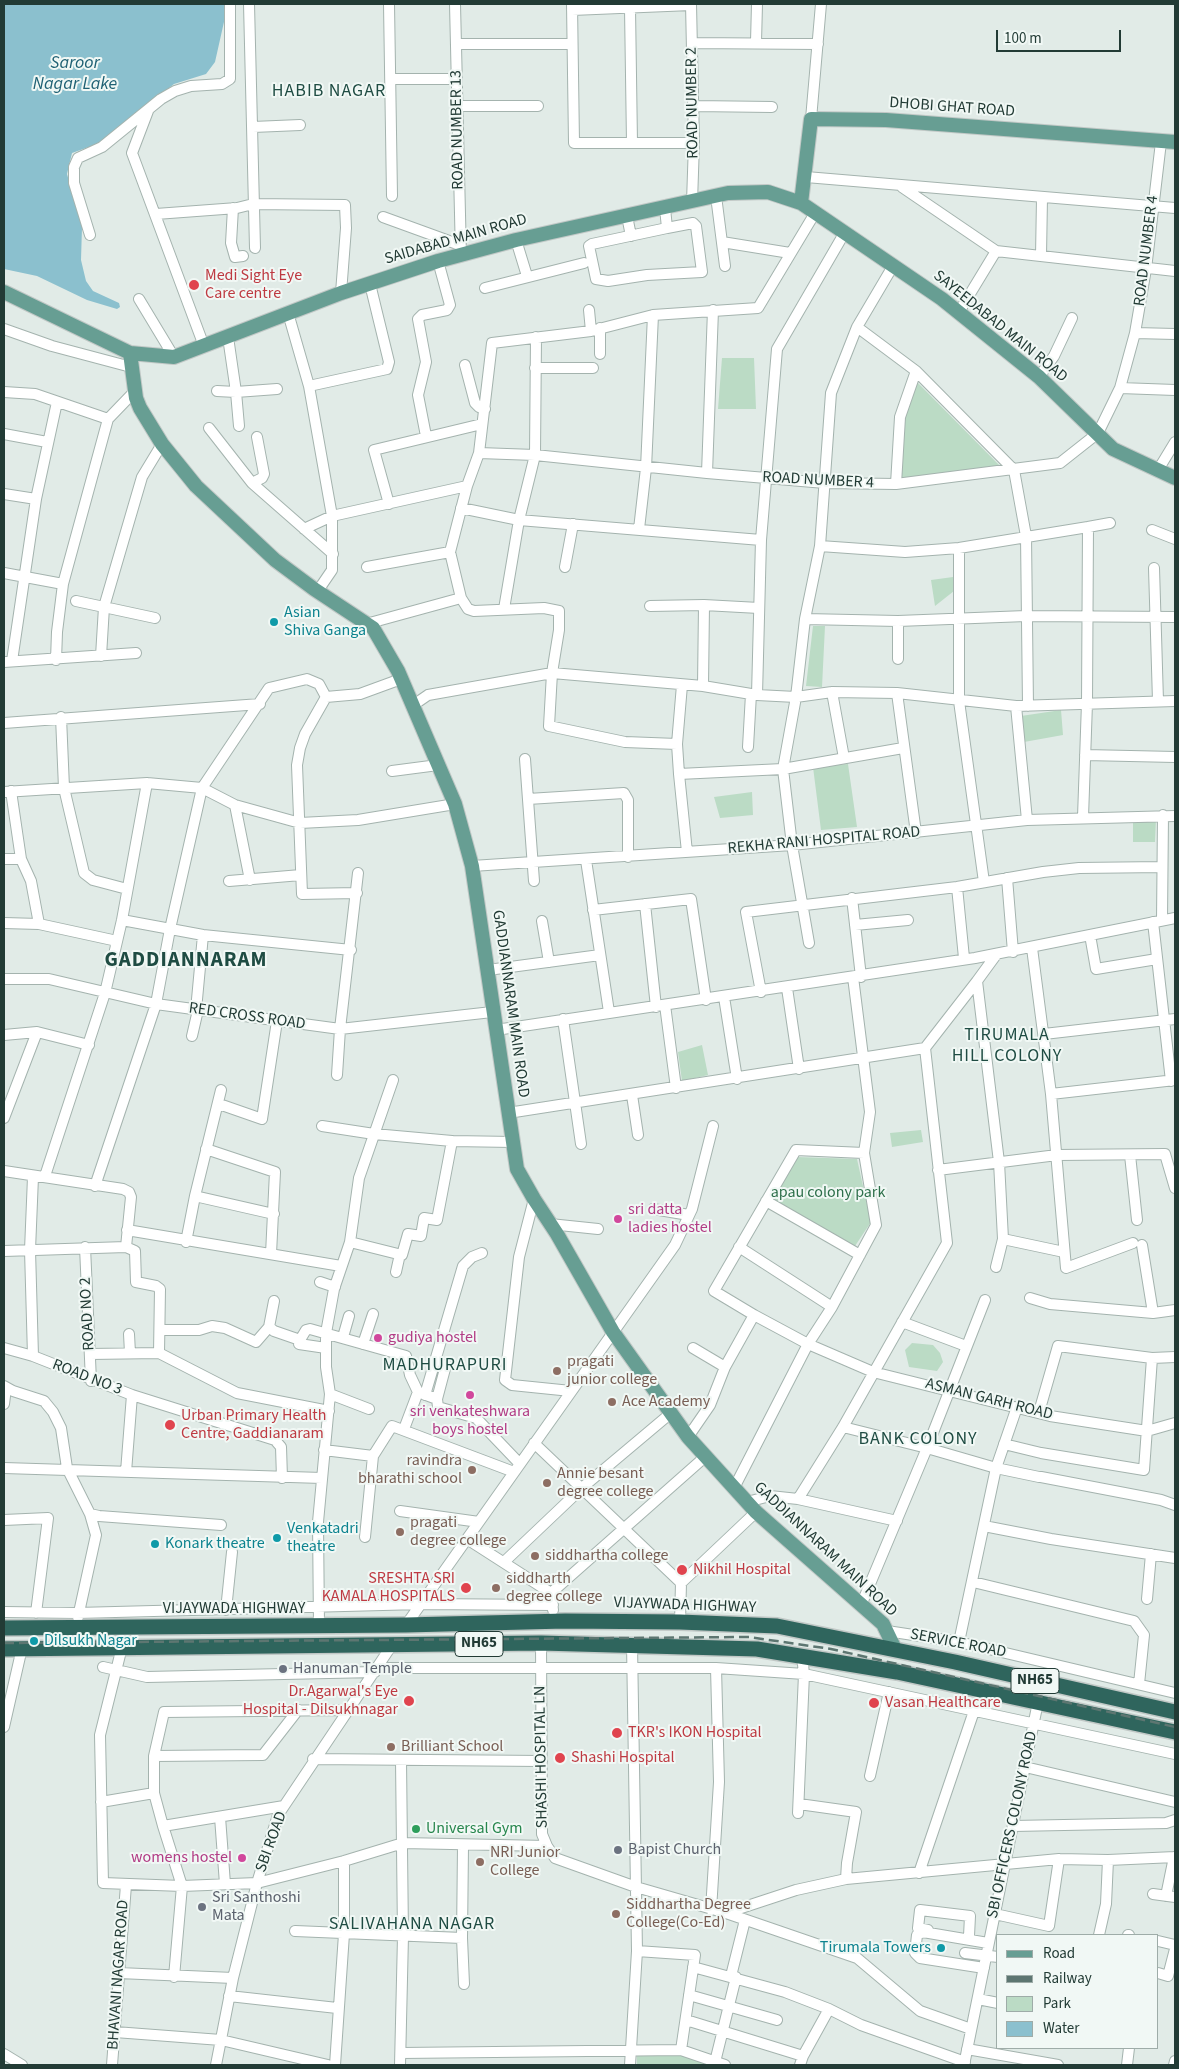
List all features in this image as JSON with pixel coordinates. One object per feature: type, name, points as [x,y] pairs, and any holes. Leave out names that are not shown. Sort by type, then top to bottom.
[{"type":"highway","name":"VIJAYWADA HIGHWAY","points":[[4,1628],[78,1620],[319,1626],[560,1621],[680,1622],[777,1626],[1175,1712]]},
{"type":"highway","points":[[560,1621],[565,1644]]},
{"type":"highway","points":[[757,1649],[758,1626]]},
{"type":"highway","name":"NH65","points":[[4,1649],[541,1643],[632,1644],[757,1649],[897,1672],[1175,1732]]},
{"type":"highway","points":[[1112,1718],[1121,1700]]},
{"type":"main road","name":"DHOBI GHAT ROAD","points":[[812,119],[886,120],[1168,142]]},
{"type":"main road","points":[[801,203],[806,177],[812,119]]},
{"type":"main road","name":"SAIDABAD MAIN ROAD","points":[[131,360],[174,357],[288,312],[438,261],[461,250],[516,240],[728,193],[768,192],[801,203]]},
{"type":"main road","name":"SAYEEDABAD MAIN ROAD","points":[[801,203],[959,312],[1039,377],[1113,449],[1175,478]]},
{"type":"main road","points":[[4,292],[131,360]]},
{"type":"main road","name":"GADDIANNARAM MAIN ROAD","points":[[131,360],[135,391],[140,408],[162,444],[196,486],[275,560],[317,592],[373,628],[401,679],[455,804],[472,866],[488,970],[492,1012],[517,1169],[612,1332],[688,1437],[752,1507],[862,1603],[887,1630],[894,1650]]},
{"type":"street","points":[[90,235],[74,183],[74,167],[78,158],[102,147],[175,91],[192,86],[222,84],[230,79],[230,4]]},
{"type":"street","points":[[249,4],[253,127],[253,204],[256,248]]},
{"type":"street","points":[[389,4],[392,196]]},
{"type":"street","name":"ROAD NUMBER 13","points":[[454,4],[461,250]]},
{"type":"street","points":[[756,42],[757,4]]},
{"type":"street","points":[[812,119],[821,4]]},
{"type":"street","points":[[691,5],[630,8],[572,7],[574,143],[694,143]]},
{"type":"street","name":"ROAD NUMBER 2","points":[[691,5],[694,106],[692,202]]},
{"type":"street","points":[[630,8],[632,143]]},
{"type":"street","points":[[692,43],[756,42],[818,44]]},
{"type":"street","points":[[456,44],[572,44]]},
{"type":"street","points":[[391,80],[456,79]]},
{"type":"street","points":[[457,106],[538,106]]},
{"type":"street","points":[[694,106],[772,107]]},
{"type":"street","points":[[148,110],[132,153],[204,346]]},
{"type":"street","points":[[253,127],[300,125]]},
{"type":"street","name":"ROAD NUMBER 4","points":[[479,452],[535,455],[765,479],[896,484],[1060,463],[1098,433],[1120,388],[1135,333],[1146,269],[1152,208],[1168,142]]},
{"type":"street","points":[[806,177],[1152,208],[1175,208]]},
{"type":"street","points":[[900,186],[996,251],[1175,271]]},
{"type":"street","points":[[716,196],[725,266]]},
{"type":"street","points":[[1041,256],[1042,198]]},
{"type":"street","points":[[156,214],[233,208],[253,204],[345,205],[346,228],[341,293]]},
{"type":"street","points":[[233,208],[231,243],[235,257],[243,256]]},
{"type":"street","points":[[665,208],[667,228]]},
{"type":"street","points":[[677,744],[625,742],[549,726],[552,673],[559,630],[559,611],[544,608],[474,611],[466,607],[461,598],[450,552],[467,486],[479,452],[482,424],[486,409],[492,343],[596,330],[653,315],[758,308],[815,213]]},
{"type":"street","points":[[627,216],[631,236]]},
{"type":"street","points":[[383,217],[461,250]]},
{"type":"street","points":[[693,223],[696,226],[702,272],[647,275],[608,280],[596,279],[589,246],[667,228],[693,223]]},
{"type":"street","points":[[748,747],[754,694],[759,608],[760,540],[777,349],[845,232]]},
{"type":"street","points":[[516,240],[527,276]]},
{"type":"street","points":[[722,242],[790,253]]},
{"type":"street","points":[[959,312],[996,251]]},
{"type":"street","points":[[426,436],[418,395],[426,362],[418,319],[422,315],[447,310],[450,305],[438,261]]},
{"type":"street","points":[[485,288],[584,263]]},
{"type":"street","points":[[809,942],[804,904],[792,845],[783,769],[796,697],[805,620],[820,546],[831,393],[857,327],[893,266]]},
{"type":"street","points":[[309,386],[388,369],[390,362],[370,284]]},
{"type":"street","points":[[139,299],[174,357]]},
{"type":"street","points":[[589,310],[596,330],[600,354]]},
{"type":"street","points":[[707,474],[713,310]]},
{"type":"street","points":[[288,312],[309,386],[332,516],[332,570],[317,592]]},
{"type":"street","points":[[639,529],[646,468],[653,315]]},
{"type":"street","points":[[1039,377],[1054,356],[1072,318]]},
{"type":"street","points":[[857,327],[916,371],[1014,470],[1026,536],[1028,706]]},
{"type":"street","points":[[4,329],[61,349],[131,360]]},
{"type":"street","points":[[1135,333],[1175,334]]},
{"type":"street","points":[[228,336],[239,426]]},
{"type":"street","points":[[504,609],[519,520],[535,455],[536,337]]},
{"type":"street","points":[[465,365],[475,403],[479,407],[486,409]]},
{"type":"street","points":[[535,368],[593,368]]},
{"type":"street","points":[[896,484],[900,417],[916,371]]},
{"type":"street","points":[[1120,388],[1175,390]]},
{"type":"street","points":[[217,391],[236,392],[277,389]]},
{"type":"street","points":[[56,660],[57,632],[63,584],[108,419],[135,391]]},
{"type":"street","points":[[4,392],[35,394],[108,419]]},
{"type":"street","points":[[57,402],[36,499],[25,577],[8,662],[136,654]]},
{"type":"street","points":[[389,504],[374,450],[482,424]]},
{"type":"street","points":[[209,428],[252,483],[333,554]]},
{"type":"street","points":[[4,434],[47,442]]},
{"type":"street","points":[[252,483],[262,478],[264,474],[257,437]]},
{"type":"street","points":[[1158,470],[1175,442]]},
{"type":"street","points":[[101,656],[104,607],[142,478],[162,444]]},
{"type":"street","points":[[304,529],[332,516],[467,486]]},
{"type":"street","points":[[4,494],[36,499]]},
{"type":"street","points":[[461,508],[519,520],[760,540]]},
{"type":"street","points":[[565,567],[573,524]]},
{"type":"street","points":[[820,546],[905,552],[959,548],[1110,524]]},
{"type":"street","points":[[1083,817],[1087,703],[1088,527]]},
{"type":"street","points":[[1152,530],[1175,539]]},
{"type":"street","points":[[959,548],[959,701],[984,882]]},
{"type":"street","points":[[368,567],[450,552]]},
{"type":"street","points":[[1154,568],[1158,701]]},
{"type":"street","points":[[4,573],[63,584]]},
{"type":"street","points":[[366,624],[461,598]]},
{"type":"street","points":[[76,601],[155,618]]},
{"type":"street","points":[[650,606],[704,605],[759,608]]},
{"type":"street","points":[[702,686],[704,605]]},
{"type":"street","points":[[805,620],[898,621],[1026,616],[1175,616]]},
{"type":"street","points":[[898,621],[898,659]]},
{"type":"street","points":[[412,706],[428,696],[552,673],[702,686],[754,694],[796,697],[832,692],[897,693],[1016,706],[1175,701]]},
{"type":"street","points":[[326,697],[360,694],[401,679]]},
{"type":"street","points":[[96,1186],[156,1004],[170,929],[202,788],[270,688],[308,680],[319,684],[326,697]]},
{"type":"street","points":[[682,685],[677,744],[687,852]]},
{"type":"street","points":[[832,692],[844,758]]},
{"type":"street","points":[[897,693],[916,833]]},
{"type":"street","points":[[326,697],[305,734],[297,765],[303,895],[357,893]]},
{"type":"street","points":[[4,723],[61,717],[260,704]]},
{"type":"street","points":[[1016,706],[1027,820]]},
{"type":"street","points":[[61,717],[64,788],[84,873],[93,880],[127,889]]},
{"type":"street","points":[[679,774],[783,769],[903,748]]},
{"type":"street","points":[[1085,755],[1175,757]]},
{"type":"street","points":[[524,759],[534,881]]},
{"type":"street","points":[[392,771],[438,764]]},
{"type":"street","points":[[39,924],[31,881],[22,859],[7,792],[147,783],[202,788],[235,805],[300,823],[358,820],[455,804]]},
{"type":"street","points":[[45,1176],[105,993],[118,941],[147,783]]},
{"type":"street","points":[[528,799],[624,793],[628,800],[628,857]]},
{"type":"street","points":[[235,805],[250,880]]},
{"type":"street","points":[[1051,1094],[1173,1080],[1170,1019],[1158,959],[1163,815]]},
{"type":"street","name":"REKHA RANI HOSPITAL ROAD","points":[[472,866],[792,845],[976,827],[1027,820],[1175,816]]},
{"type":"street","points":[[4,859],[22,859]]},
{"type":"street","points":[[586,860],[609,1012]]},
{"type":"street","points":[[761,992],[746,912],[957,887],[1079,868],[1162,867]]},
{"type":"street","points":[[338,1075],[340,1029],[358,873]]},
{"type":"street","points":[[229,881],[301,875]]},
{"type":"street","points":[[1007,878],[1014,952]]},
{"type":"street","points":[[957,887],[964,958]]},
{"type":"street","points":[[734,1488],[808,1344],[832,1307],[876,1225],[864,1153],[870,1112],[857,977],[852,898]]},
{"type":"street","points":[[593,910],[691,899],[706,1000]]},
{"type":"street","points":[[645,904],[676,1088]]},
{"type":"street","points":[[496,1030],[609,1012],[761,992],[964,958],[1014,952],[1175,918]]},
{"type":"street","points":[[122,920],[204,935],[350,950]]},
{"type":"street","points":[[855,925],[908,920]]},
{"type":"street","points":[[542,921],[549,962]]},
{"type":"street","points":[[4,923],[39,924],[118,941]]},
{"type":"street","points":[[192,1036],[197,1010],[204,935]]},
{"type":"street","points":[[1090,935],[1096,969],[1158,959]]},
{"type":"street","points":[[1032,948],[1051,1094],[1066,1268],[1138,1244],[1153,1313]]},
{"type":"street","points":[[508,1113],[925,1048],[996,954]]},
{"type":"street","points":[[488,970],[600,955]]},
{"type":"street","name":"RED CROSS ROAD","points":[[4,979],[48,980],[156,1004],[340,1029],[492,1012]]},
{"type":"street","points":[[977,981],[999,1162],[1003,1239],[996,1267]]},
{"type":"street","points":[[787,988],[799,1069]]},
{"type":"street","points":[[724,997],[737,1078]]},
{"type":"street","points":[[564,1019],[581,1144]]},
{"type":"street","points":[[1044,1034],[1170,1019]]},
{"type":"street","points":[[219,1104],[262,1120],[277,1021]]},
{"type":"street","points":[[4,1035],[37,1032],[89,1045]]},
{"type":"street","points":[[4,1118],[8,1098],[37,1032]]},
{"type":"street","points":[[798,1499],[843,1427],[947,1243],[925,1048]]},
{"type":"street","points":[[319,1626],[318,1522],[330,1394],[326,1333],[335,1286],[350,1242],[359,1178],[393,1080]]},
{"type":"street","points":[[186,1242],[195,1196],[221,1090]]},
{"type":"street","points":[[632,1095],[638,1135]]},
{"type":"street","points":[[322,1126],[374,1134],[452,1141],[512,1142]]},
{"type":"street","points":[[406,1625],[612,1332],[645,1290],[675,1245],[689,1215],[712,1126]]},
{"type":"street","points":[[396,1272],[400,1254],[402,1255],[408,1234],[421,1236],[424,1218],[437,1220],[452,1141]]},
{"type":"street","points":[[206,1149],[275,1172],[274,1214],[270,1254]]},
{"type":"street","points":[[832,1307],[739,1247],[796,1150],[864,1153]]},
{"type":"street","points":[[938,1170],[1057,1155],[1165,1154],[1175,1188]]},
{"type":"street","points":[[1130,1155],[1138,1220]]},
{"type":"street","points":[[4,1171],[123,1189],[129,1192],[131,1198],[126,1247]]},
{"type":"street","name":"ROAD NO 3","points":[[33,1176],[30,1250],[33,1356],[132,1395],[275,1440],[281,1447],[282,1478]]},
{"type":"street","points":[[195,1196],[274,1214]]},
{"type":"street","points":[[534,1199],[519,1257],[505,1380],[512,1385],[571,1391]]},
{"type":"street","points":[[766,1201],[860,1255]]},
{"type":"street","points":[[653,1209],[689,1215]]},
{"type":"street","points":[[550,1224],[598,1229]]},
{"type":"street","points":[[127,1230],[186,1242],[341,1266]]},
{"type":"street","points":[[1003,1239],[1064,1252]]},
{"type":"street","points":[[350,1242],[400,1254]]},
{"type":"street","points":[[4,1251],[85,1247],[126,1247],[135,1251],[136,1282],[156,1286],[160,1289],[161,1330],[159,1353]]},
{"type":"street","name":"ROAD NO 2","points":[[85,1247],[91,1380]]},
{"type":"street","name":"ASMAN GARH ROAD","points":[[739,1247],[714,1291],[754,1316],[808,1344],[873,1372],[1039,1412],[1147,1431],[1175,1423]]},
{"type":"street","points":[[404,1429],[422,1393],[463,1266],[472,1257],[482,1253]]},
{"type":"street","points":[[320,1282],[335,1286]]},
{"type":"street","points":[[1030,1298],[1050,1304],[1153,1313],[1175,1310]]},
{"type":"street","points":[[862,1603],[928,1448],[985,1300]]},
{"type":"street","points":[[161,1330],[199,1330],[212,1326],[225,1328],[258,1342],[269,1327],[274,1301]]},
{"type":"street","points":[[363,1344],[373,1314]]},
{"type":"street","points":[[343,1338],[350,1316]]},
{"type":"street","points":[[688,1437],[710,1405],[725,1367],[754,1316]]},
{"type":"street","points":[[902,1322],[966,1346]]},
{"type":"street","points":[[269,1327],[300,1340],[308,1329],[406,1356],[410,1374],[422,1393],[437,1399]]},
{"type":"street","points":[[129,1334],[130,1353]]},
{"type":"street","points":[[299,1344],[326,1348]]},
{"type":"street","points":[[1039,1412],[1058,1346],[1152,1358],[1175,1357]]},
{"type":"street","points":[[4,1348],[33,1356]]},
{"type":"street","points":[[692,1348],[725,1367]]},
{"type":"street","points":[[90,1354],[159,1353],[237,1393],[329,1411]]},
{"type":"street","points":[[1004,1444],[1041,1453],[1144,1470],[1152,1358]]},
{"type":"street","points":[[446,1365],[437,1399],[438,1407],[476,1418],[517,1468]]},
{"type":"street","points":[[4,1404],[5,1387],[38,1398],[44,1401],[53,1412],[61,1428],[67,1468],[90,1514],[96,1536],[78,1620]]},
{"type":"street","points":[[330,1394],[369,1409]]},
{"type":"street","points":[[126,1472],[132,1395]]},
{"type":"street","points":[[959,1642],[974,1582],[996,1468],[1017,1407]]},
{"type":"street","points":[[504,1562],[583,1487],[671,1413]]},
{"type":"street","points":[[365,1537],[373,1456],[392,1426],[517,1468]]},
{"type":"street","points":[[843,1427],[928,1448],[996,1468],[1161,1500],[1175,1505]]},
{"type":"street","points":[[534,1443],[583,1487],[622,1529],[681,1583]]},
{"type":"street","points":[[324,1450],[373,1456]]},
{"type":"street","points":[[551,1593],[706,1456]]},
{"type":"street","points":[[4,1468],[67,1468],[126,1472],[322,1478]]},
{"type":"street","points":[[680,1622],[681,1583],[752,1507],[770,1496],[798,1499],[897,1521]]},
{"type":"street","points":[[400,1511],[479,1522]]},
{"type":"street","points":[[90,1514],[221,1524]]},
{"type":"street","points":[[4,1520],[48,1518],[36,1613]]},
{"type":"street","points":[[984,1526],[1175,1558]]},
{"type":"street","points":[[467,1539],[551,1593],[553,1605],[560,1621]]},
{"type":"street","points":[[226,1610],[232,1552]]},
{"type":"street","points":[[1147,1600],[1151,1554]]},
{"type":"street","points":[[974,1582],[1134,1621],[1144,1634],[1139,1684]]},
{"type":"street","points":[[4,1612],[36,1613],[78,1620],[226,1610],[421,1604],[553,1605]]},
{"type":"street","name":"SERVICE ROAD","points":[[887,1630],[959,1642],[1175,1693]]},
{"type":"street","name":"SHASHI HOSPITAL LN","points":[[541,1643],[542,1834],[547,1846]]},
{"type":"street","points":[[630,2065],[637,1951],[632,1644]]},
{"type":"street","name":"SBI ROAD","points":[[216,2065],[233,1978],[257,1883],[278,1815],[346,1710],[392,1646]]},
{"type":"street","points":[[122,1647],[100,1735],[102,1883],[182,1886],[257,1883],[344,1861],[403,1843],[463,1846],[547,1846],[555,1858],[636,1887],[726,1913],[857,1958],[920,2011],[971,2030]]},
{"type":"street","points":[[4,1727],[22,1648]]},
{"type":"street","points":[[802,1655],[804,1674],[798,1808],[856,1812],[846,1879]]},
{"type":"street","points":[[104,1667],[147,1677],[376,1670],[541,1668],[716,1668],[804,1674],[1175,1754]]},
{"type":"street","points":[[711,1910],[719,1782],[716,1668]]},
{"type":"street","points":[[870,1776],[888,1692]]},
{"type":"street","name":"SBI OFFICERS COLONY ROAD","points":[[964,2064],[1038,1702]]},
{"type":"street","points":[[154,1756],[263,1755],[298,1710]]},
{"type":"street","points":[[174,1977],[182,1886],[154,1793],[154,1756],[164,1712],[346,1710]]},
{"type":"street","points":[[918,1873],[974,1711]]},
{"type":"street","points":[[313,1759],[542,1761]]},
{"type":"street","points":[[400,2065],[403,1936],[401,1760]]},
{"type":"street","points":[[1024,1767],[1175,1802]]},
{"type":"street","points":[[101,1802],[154,1793]]},
{"type":"street","points":[[163,1826],[284,1806]]},
{"type":"street","points":[[220,1817],[226,1884]]},
{"type":"street","points":[[1012,1826],[1166,1823],[1175,1820]]},
{"type":"street","points":[[463,1846],[462,1938],[464,1984]]},
{"type":"street","points":[[726,1913],[796,1890],[846,1879],[1059,1859],[1108,1860],[1174,1857],[1171,1897],[1153,1894]]},
{"type":"street","points":[[995,1914],[1049,1926],[1059,1859]]},
{"type":"street","points":[[1099,1934],[1106,1904],[1108,1860]]},
{"type":"street","points":[[335,2065],[337,2008],[344,1934],[344,1861]]},
{"type":"street","name":"BHAVANI NAGAR ROAD","points":[[112,2065],[126,1885]]},
{"type":"street","points":[[963,1965],[968,1938],[970,1916],[920,1911],[919,1929],[968,1938]]},
{"type":"street","points":[[401,2053],[631,2049],[681,2050],[720,2064],[723,2031],[730,2005],[745,1920]]},
{"type":"street","points":[[295,1932],[462,1938]]},
{"type":"street","points":[[984,1968],[920,1958],[916,1956],[917,1935],[923,1932],[988,1941]]},
{"type":"street","points":[[1159,1942],[1175,1951],[1168,1976],[1159,1973]]},
{"type":"street","points":[[637,1951],[695,1955],[681,2050]]},
{"type":"street","points":[[965,1953],[996,1957]]},
{"type":"street","points":[[693,1967],[734,1977],[829,2009],[861,2025],[964,2064]]},
{"type":"street","points":[[119,1973],[174,1977],[233,1978]]},
{"type":"street","points":[[689,1995],[730,2005],[777,2020]]},
{"type":"street","points":[[229,1996],[337,2008]]},
{"type":"street","points":[[978,1999],[996,2003]]},
{"type":"street","points":[[686,2020],[723,2031],[801,2061],[829,2009]]},
{"type":"street","points":[[115,2032],[221,2040],[328,2065]]},
{"type":"street","points":[[967,2049],[1058,2065]]},
{"type":"street","points":[[1127,2065],[1129,2049]]},
{"type":"street","points":[[4,2054],[22,2065]]},
{"type":"street","points":[[1174,2065],[1175,2061]]},
{"type":"green space","points":[[722,358],[754,358],[756,409],[718,409]]},
{"type":"green space","points":[[917,382],[1001,467],[899,478],[905,419]]},
{"type":"green space","points":[[953,577],[954,591],[935,606],[931,580]]},
{"type":"green space","points":[[813,626],[825,626],[822,687],[806,686]]},
{"type":"green space","points":[[1061,710],[1063,735],[1024,742],[1021,716]]},
{"type":"green space","points":[[848,764],[857,827],[821,830],[813,767]]},
{"type":"green space","points":[[752,792],[753,815],[720,818],[714,797]]},
{"type":"green space","points":[[1156,819],[1155,842],[1133,842],[1133,823]]},
{"type":"green space","points":[[702,1045],[708,1075],[682,1081],[678,1052]]},
{"type":"green space","points":[[921,1130],[923,1142],[892,1147],[890,1133]]},
{"type":"green space","name":"apau colony park","points":[[797,1157],[857,1159],[871,1222],[853,1249],[772,1200]]},
{"type":"green space","points":[[912,1343],[933,1345],[940,1353],[943,1362],[937,1371],[909,1367],[905,1350]]},
{"type":"green space","points":[[637,2053],[679,2054],[713,2065],[637,2065]]},
{"type":"water","name":"Saroor Nagar Lake","points":[[4,4],[228,4],[215,62],[206,74],[174,84],[100,143],[72,153],[67,174],[82,227],[81,260],[86,281],[93,291],[119,303],[120,307],[117,309],[87,300],[37,276],[4,269]]},
{"type":"railway","points":[[4,1643],[749,1637],[831,1649],[1175,1727]]},
{"type":"place","name":"Medi Sight Eye Care centre","points":[[194,285]]},
{"type":"place","name":"Asian Shiva Ganga","points":[[274,622]]},
{"type":"place","name":"sri datta ladies hostel","points":[[618,1219]]},
{"type":"place","name":"gudiya hostel","points":[[378,1338]]},
{"type":"place","name":"pragati junior college","points":[[557,1371]]},
{"type":"place","name":"sri venkateshwara boys hostel","points":[[470,1395]]},
{"type":"place","name":"Ace Academy","points":[[612,1402]]},
{"type":"place","name":"Urban Primary Health Centre, Gaddianaram","points":[[170,1425]]},
{"type":"place","name":"ravindra bharathi school","points":[[472,1470]]},
{"type":"place","name":"Annie besant degree college","points":[[547,1483]]},
{"type":"place","name":"pragati degree college","points":[[400,1532]]},
{"type":"place","name":"Venkatadri theatre","points":[[277,1538]]},
{"type":"place","name":"Konark theatre","points":[[155,1544]]},
{"type":"place","name":"siddhartha college","points":[[535,1556]]},
{"type":"place","name":"Nikhil Hospital","points":[[682,1570]]},
{"type":"place","name":"SRESHTA SRI KAMALA HOSPITALS","points":[[466,1588]]},
{"type":"place","name":"siddharth degree college","points":[[496,1588]]},
{"type":"place","name":"Dilsukh Nagar","points":[[34,1641]]},
{"type":"place","name":"Hanuman Temple","points":[[283,1669]]},
{"type":"place","name":"Dr.Agarwal's Eye Hospital - Dilsukhnagar","points":[[409,1701]]},
{"type":"place","name":"Vasan Healthcare","points":[[874,1703]]},
{"type":"place","name":"TKR's IKON Hospital","points":[[617,1733]]},
{"type":"place","name":"Brilliant School","points":[[391,1747]]},
{"type":"place","name":"Shashi Hospital","points":[[560,1758]]},
{"type":"place","name":"Universal Gym","points":[[416,1829]]},
{"type":"place","name":"Bapist Church","points":[[618,1850]]},
{"type":"place","name":"womens hostel","points":[[242,1858]]},
{"type":"place","name":"NRI Junior College","points":[[480,1862]]},
{"type":"place","name":"Sri Santhoshi Mata","points":[[202,1907]]},
{"type":"place","name":"Siddhartha Degree College(Co-Ed)","points":[[616,1914]]},
{"type":"place","name":"Tirumala Towers","points":[[941,1948]]},
{"type":"district","name":"HABIB NAGAR","points":[[329,92]]},
{"type":"district","name":"GADDIANNARAM","points":[[186,961]]},
{"type":"district","name":"TIRUMALA HILL COLONY","points":[[1007,1046]]},
{"type":"district","name":"MADHURAPURI","points":[[445,1366]]},
{"type":"district","name":"BANK COLONY","points":[[918,1440]]},
{"type":"district","name":"SALIVAHANA NAGAR","points":[[412,1925]]}]
